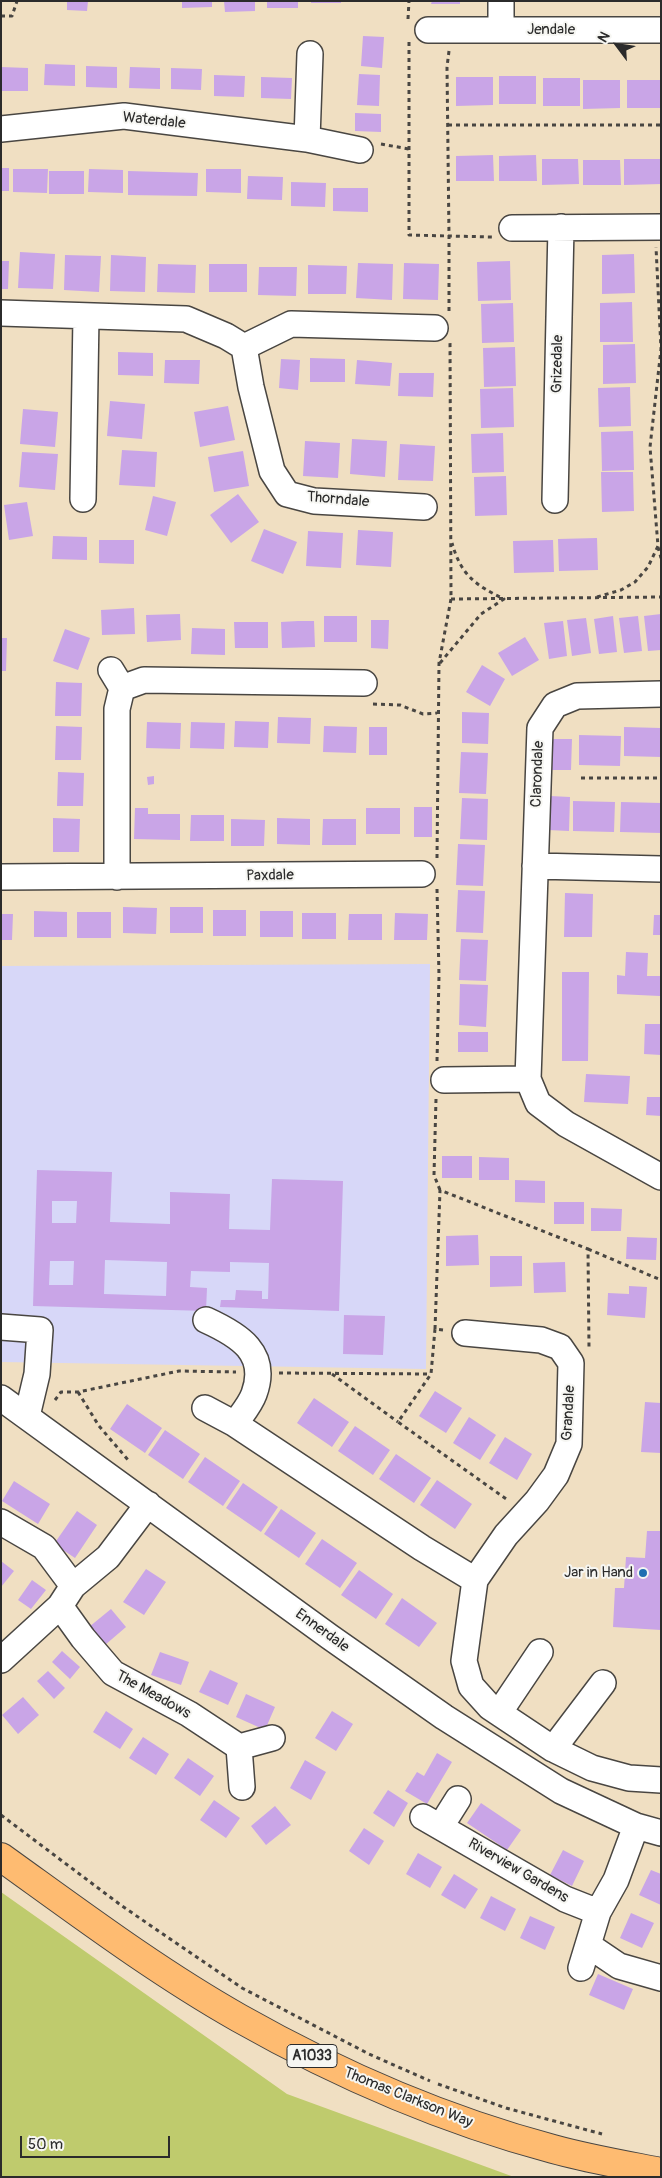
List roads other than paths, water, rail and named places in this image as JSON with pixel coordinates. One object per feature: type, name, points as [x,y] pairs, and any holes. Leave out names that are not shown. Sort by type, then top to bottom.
[{"type":"highway","name":"Thomas Clarkson Way","points":[[1,1857],[129,1949],[191,1989],[253,2026],[338,2070],[437,2112],[487,2129],[554,2150],[661,2172]]},
{"type":"street","points":[[501,1],[501,29]]},
{"type":"street","name":"Jendale","points":[[424,31],[501,29],[661,30]]},
{"type":"street","points":[[307,139],[310,54]]},
{"type":"street","name":"Waterdale","points":[[1,129],[124,116],[307,139],[360,150]]},
{"type":"street","name":"Grizedale","points":[[555,500],[561,227]]},
{"type":"street","points":[[512,228],[658,227]]},
{"type":"street","points":[[1,313],[186,319],[226,336],[244,347],[291,324],[445,328]]},
{"type":"street","points":[[83,499],[86,316]]},
{"type":"street","name":"Thorndale","points":[[244,347],[251,387],[272,471],[287,494],[314,501],[424,507]]},
{"type":"street","points":[[117,877],[117,679],[364,682]]},
{"type":"street","name":"Clarondale","points":[[661,694],[577,696],[554,705],[540,728],[528,1079],[538,1103],[566,1124],[661,1177]]},
{"type":"street","points":[[535,866],[661,869]]},
{"type":"street","name":"Paxdale","points":[[1,877],[432,874]]},
{"type":"street","points":[[439,1080],[528,1079]]},
{"type":"street","points":[[206,1320],[233,1332],[250,1348],[259,1373],[254,1396],[236,1424]]},
{"type":"street","points":[[1,1327],[40,1330],[32,1420]]},
{"type":"street","name":"Grandale","points":[[465,1333],[541,1340],[560,1347],[571,1363],[569,1444],[556,1475],[506,1535],[475,1580],[464,1661],[470,1686],[490,1707],[554,1748],[592,1768],[629,1778],[661,1780]]},
{"type":"street","name":"Ennerdale","points":[[1,1398],[330,1637],[444,1717],[561,1791],[636,1826],[661,1833]]},
{"type":"street","points":[[205,1408],[236,1424],[422,1548],[475,1580]]},
{"type":"street","points":[[1,1660],[108,1557],[148,1504]]},
{"type":"street","name":"The Meadows","points":[[1,1522],[44,1547],[83,1638],[113,1673],[189,1714],[239,1747]]},
{"type":"street","points":[[499,1713],[540,1652]]},
{"type":"street","points":[[554,1748],[603,1683]]},
{"type":"street","points":[[242,1787],[239,1747],[272,1738]]},
{"type":"street","name":"Riverview Gardens","points":[[458,1799],[432,1822],[565,1899],[598,1912]]},
{"type":"street","points":[[636,1826],[616,1880],[598,1912],[585,1956],[661,1978]]},
{"type":"place","name":"Jar in Hand","points":[[643,1573]]}]
